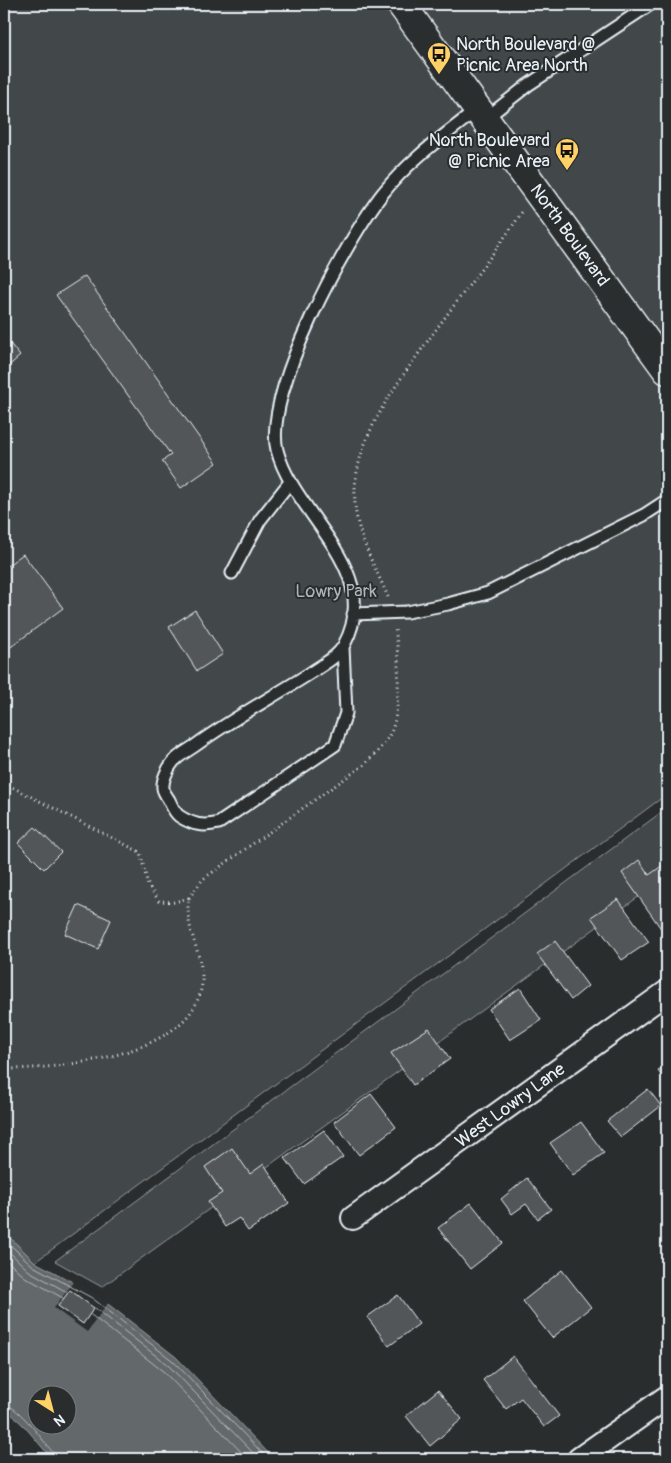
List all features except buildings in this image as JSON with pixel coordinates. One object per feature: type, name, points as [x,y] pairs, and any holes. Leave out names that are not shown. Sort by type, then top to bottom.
[{"type":"street","name":"North Boulevard","points":[[401,4],[667,370]]},
{"type":"street","name":"West Lowry Lane","points":[[353,1218],[667,992]]},
{"type":"street","points":[[579,1459],[667,1397]]},
{"type":"lane","points":[[344,647],[326,662],[212,733],[174,761],[166,774],[163,788],[176,813],[190,822],[203,826],[219,823],[335,744],[346,713],[344,647],[353,614],[353,590],[345,566],[290,482],[277,450],[275,423],[282,392],[308,324],[350,240],[383,192],[419,157],[481,114],[651,4]]},
{"type":"lane","points":[[232,573],[260,520],[290,482]]},
{"type":"lane","points":[[353,614],[392,613],[448,604],[488,593],[644,515],[667,500]]},
{"type":"path","points":[[4,784],[140,852],[148,886],[159,901],[174,902],[188,898],[203,879],[364,766],[382,747],[391,732],[397,710],[396,636],[392,613],[368,552],[355,506],[355,483],[363,448],[375,422],[398,383],[520,215]]},
{"type":"path","points":[[4,1068],[52,1067],[113,1057],[136,1049],[171,1030],[195,1005],[202,981],[188,918],[188,898]]},
{"type":"green space","name":"Lowry Park","points":[[4,4],[389,4],[667,388],[667,794],[35,1262],[4,1232]]},
{"type":"green space","points":[[416,4],[667,4],[667,350]]},
{"type":"green space","points":[[667,808],[667,876],[102,1287],[55,1261]]},
{"type":"water","points":[[4,1232],[35,1262],[95,1294],[176,1357],[274,1459],[52,1459],[33,1436],[78,1436],[78,1386],[28,1386],[28,1431],[4,1407]]},
{"type":"pier","points":[[75,1280],[109,1302],[87,1332],[54,1308]]},
{"type":"place","name":"North Boulevard @ Picnic Area North","points":[[439,75]]},
{"type":"place","name":"North Boulevard @ Picnic Area","points":[[567,171]]}]
